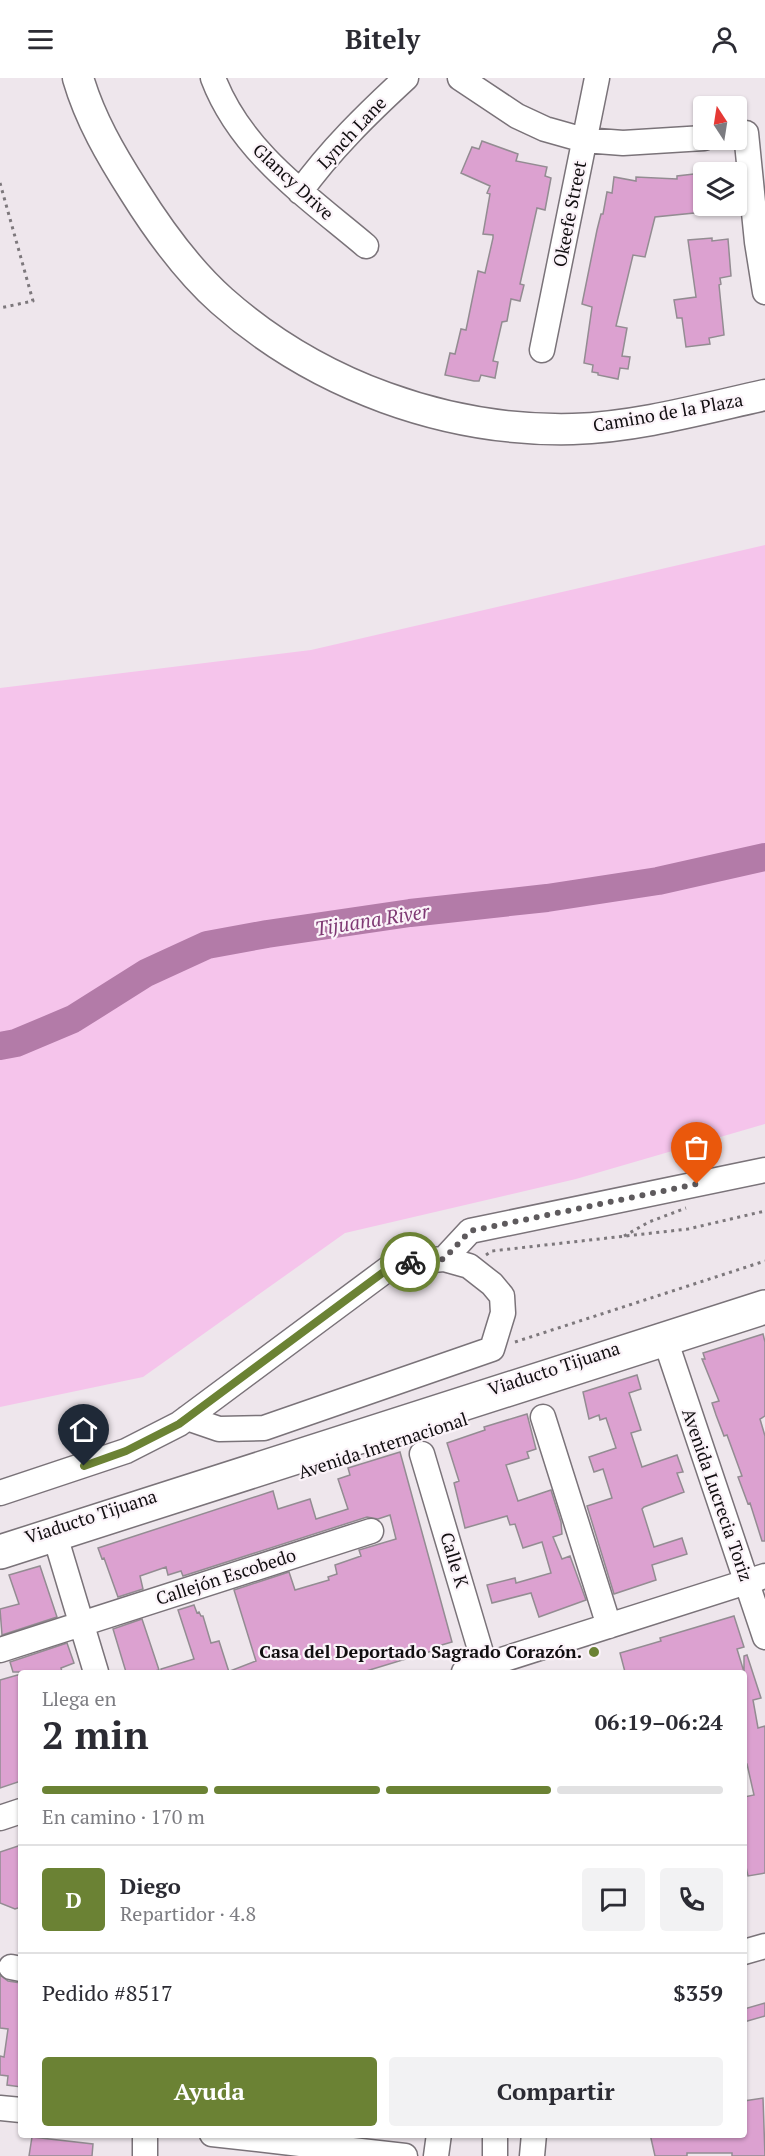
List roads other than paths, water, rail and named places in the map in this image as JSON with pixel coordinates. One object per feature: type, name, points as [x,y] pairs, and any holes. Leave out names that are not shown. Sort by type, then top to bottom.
[{"type":"highway","name":"Avenida Internacional","points":[[0,1531],[765,1287]]},
{"type":"highway","name":"Viaducto Tijuana","points":[[0,1539],[765,1296]]},
{"type":"highway","name":"Viaducto Tijuana","points":[[0,1546],[765,1302]]},
{"type":"highway","name":"Avenida Internacional","points":[[0,1552],[765,1307]]},
{"type":"main road","name":"Camino de la Plaza","points":[[78,78],[86,106],[110,154],[162,236],[220,299],[257,330],[304,361],[368,391],[451,418],[521,427],[573,429],[636,422],[765,395]]},
{"type":"main road","name":"Avenida Internacional","points":[[0,1568],[765,1324]]},
{"type":"street","name":"Glancy Drive","points":[[213,78],[222,99],[250,142],[280,175],[366,246]]},
{"type":"street","name":"Lynch Lane","points":[[300,192],[312,175],[363,119],[406,78]]},
{"type":"street","points":[[460,78],[517,116],[545,129],[584,140],[623,142],[693,139]]},
{"type":"street","name":"Okeefe Street","points":[[542,350],[597,78]]},
{"type":"street","points":[[749,132],[758,242],[765,292]]},
{"type":"street","points":[[444,1259],[470,1231],[765,1170]]},
{"type":"street","points":[[0,1493],[126,1451],[186,1418],[389,1268],[409,1262],[444,1259],[469,1266],[492,1284],[502,1296],[503,1313],[492,1349],[264,1428],[219,1429],[186,1418]]},
{"type":"street","name":"Avenida Lucrecia Toriz","points":[[670,1354],[756,1578],[765,1637]]},
{"type":"street","points":[[543,1417],[609,1626]]},
{"type":"street","name":"Calle K","points":[[422,1454],[475,1669]]},
{"type":"street","name":"Callejón Escobedo","points":[[0,1650],[371,1531]]},
{"type":"street","points":[[59,1549],[95,1670]]},
{"type":"street","points":[[475,1669],[517,1664],[609,1626],[756,1578]]},
{"type":"street","points":[[0,1818],[18,1812]]},
{"type":"street","points":[[0,2108],[18,2110]]},
{"type":"street","points":[[145,2138],[146,2156]]},
{"type":"street","points":[[261,2138],[297,2150],[406,2156],[401,2138]]},
{"type":"street","points":[[436,2156],[438,2138]]},
{"type":"street","points":[[495,2138],[495,2156]]},
{"type":"street","points":[[532,2156],[534,2138]]},
{"type":"waterway","name":"Tijuana River","points":[[0,1046],[16,1043],[73,1019],[146,973],[207,945],[410,913],[547,898],[658,881],[765,857]]},
{"type":"place","name":"Casa del Deportado Sagrado Corazón.","points":[[594,1652]]}]
